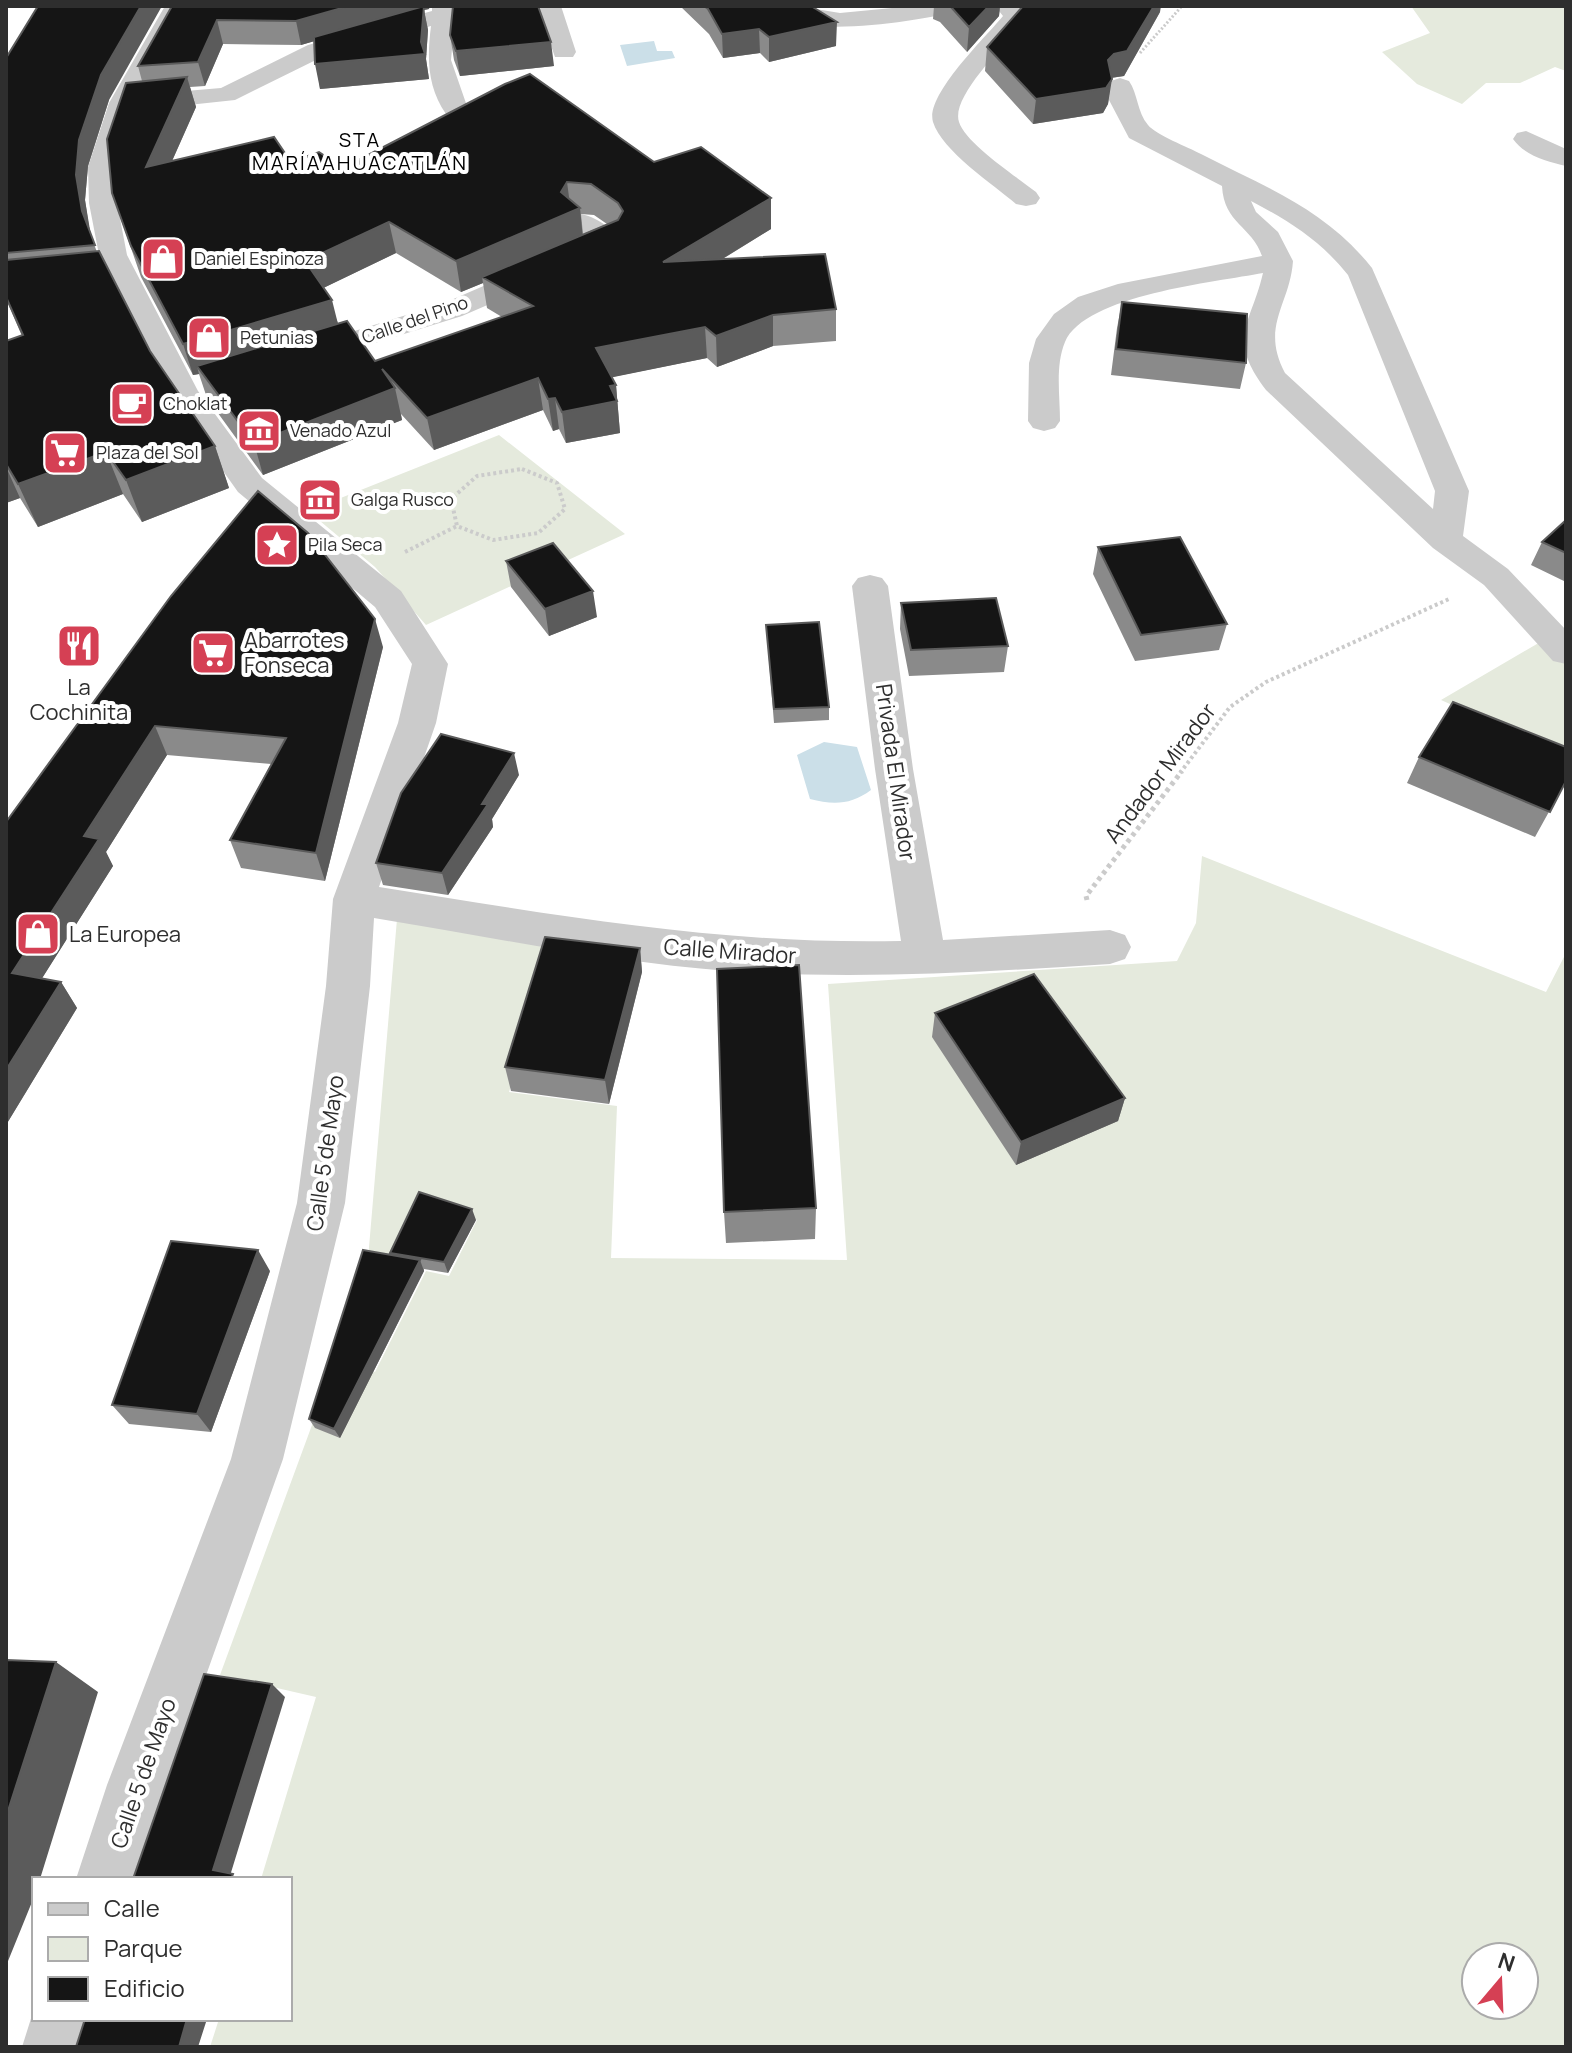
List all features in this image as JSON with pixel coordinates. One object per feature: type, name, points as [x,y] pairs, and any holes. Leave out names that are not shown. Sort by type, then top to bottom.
[{"type":"street","name":"Calle 5 de Mayo","points":[[108,1877],[137,1785],[257,1459],[321,1203],[348,986],[354,899],[417,723],[430,664],[388,599],[361,574],[246,500],[183,392],[113,255],[103,203],[101,167],[122,103],[177,6]]},
{"type":"street","points":[[549,6],[564,52]]},
{"type":"street","points":[[775,6],[801,16],[838,21],[874,20],[950,6]]},
{"type":"street","points":[[1007,6],[1016,16],[952,92],[945,112],[946,123],[960,143],[1026,198]]},
{"type":"street","points":[[122,103],[226,95],[317,50],[443,10],[445,27],[439,55],[443,79],[455,109]]},
{"type":"street","points":[[1120,86],[1122,100],[1138,132],[1301,216],[1340,246],[1362,274],[1452,491],[1445,540]]},
{"type":"street","points":[[1526,139],[1542,150],[1566,158]]},
{"type":"street","points":[[1236,185],[1235,199],[1240,214],[1271,241],[1279,261],[1279,272],[1259,317],[1257,332],[1260,351],[1271,376],[1294,401],[1445,540],[1496,577],[1566,652]]},
{"type":"street","name":"Calle del Pino","points":[[274,365],[452,310],[609,242],[581,222]]},
{"type":"street","points":[[1044,421],[1044,363],[1051,339],[1065,320],[1088,303],[1118,293],[1279,261]]},
{"type":"street","points":[[96,283],[125,280]]},
{"type":"street","points":[[183,392],[213,383]]},
{"type":"street","name":"Privada El Mirador","points":[[870,586],[894,769],[925,958]]},
{"type":"street","name":"Calle Mirador","points":[[354,899],[632,943],[716,953],[925,958],[1110,947]]},
{"type":"street","points":[[54,2047],[61,2021]]},
{"type":"path","points":[[1120,86],[1144,46],[1182,6]]},
{"type":"path","points":[[361,574],[457,526],[493,540],[538,533],[565,509],[557,483],[522,469],[477,476],[451,499],[457,526]]},
{"type":"path","name":"Andador Mirador","points":[[1110,947],[1086,896],[1230,707],[1266,682],[1496,577]]},
{"type":"green space","points":[[1411,6],[1566,6],[1566,71],[1555,67],[1520,83],[1486,83],[1462,104],[1417,84],[1382,52],[1430,33]]},
{"type":"green space","points":[[499,435],[625,534],[426,625],[375,567],[308,511]]},
{"type":"green space","points":[[1566,627],[1566,756],[1441,700]]},
{"type":"green space","points":[[1202,856],[1546,992],[1566,953],[1566,2047],[210,2047],[218,2021],[292,2021],[292,1877],[262,1877],[316,1697],[220,1675],[333,1368],[375,1372],[426,1271],[449,1276],[477,1220],[423,1203],[393,1263],[368,1259],[397,919],[556,940],[509,1092],[617,1106],[611,1258],[847,1260],[828,984],[1177,961],[1196,923]]},
{"type":"water","points":[[654,41],[657,51],[672,51],[675,58],[627,66],[620,45]]},
{"type":"water","points":[[824,742],[857,747],[871,790],[856,799],[842,802],[810,799],[797,755]]},
{"type":"building","points":[[38,6],[141,6],[101,75],[79,140],[76,175],[82,211],[95,245],[6,253],[6,58]]},
{"type":"building","points":[[172,6],[349,6],[296,21],[217,20],[198,62],[138,66]]},
{"type":"building","points":[[424,6],[421,42],[425,54],[315,64],[314,37]]},
{"type":"building","points":[[453,6],[538,6],[551,42],[456,51],[450,35]]},
{"type":"building","points":[[704,6],[811,6],[837,22],[769,37],[759,29],[722,34]]},
{"type":"building","points":[[950,6],[989,6],[969,27]]},
{"type":"building","points":[[1023,6],[1154,6],[1127,51],[1114,54],[1108,60],[1112,79],[1106,88],[1036,99],[987,47]]},
{"type":"building","points":[[530,74],[654,162],[701,147],[771,198],[663,262],[825,254],[836,309],[773,315],[716,336],[705,327],[596,348],[616,385],[610,386],[617,401],[562,412],[555,398],[548,399],[538,378],[427,418],[382,369],[395,388],[254,443],[197,366],[347,321],[375,361],[533,306],[482,277],[618,220],[623,211],[618,203],[591,184],[567,182],[561,192],[580,208],[456,261],[389,222],[305,261],[332,300],[183,344],[131,246],[112,193],[107,139],[126,83],[187,77],[146,167],[274,137],[291,162],[319,152],[343,168]]},
{"type":"building","points":[[99,251],[150,351],[215,446],[126,480],[106,452],[18,484],[6,464],[6,341],[23,335],[6,297],[6,260]]},
{"type":"building","points":[[1122,302],[1247,314],[1246,363],[1116,349]]},
{"type":"building","points":[[258,491],[308,533],[375,619],[316,853],[230,840],[286,738],[155,726],[84,836],[99,839],[12,973],[61,982],[6,1070],[6,822],[171,596]]},
{"type":"building","points":[[1566,520],[1566,553],[1542,542]]},
{"type":"building","points":[[1180,537],[1227,624],[1141,635],[1098,547]]},
{"type":"building","points":[[553,543],[593,591],[545,609],[506,561]]},
{"type":"building","points":[[996,598],[1008,646],[911,650],[901,603]]},
{"type":"building","points":[[819,622],[829,707],[774,709],[766,625]]},
{"type":"building","points":[[1453,702],[1566,747],[1566,781],[1550,812],[1419,757]]},
{"type":"building","points":[[441,734],[514,753],[482,804],[488,804],[442,873],[376,863],[401,793]]},
{"type":"building","points":[[545,937],[640,948],[605,1080],[505,1067]]},
{"type":"building","points":[[799,965],[816,1208],[724,1212],[717,969]]},
{"type":"building","points":[[1034,974],[1125,1098],[1021,1142],[935,1013]]},
{"type":"building","points":[[419,1192],[472,1209],[444,1262],[390,1253]]},
{"type":"building","points":[[171,1241],[258,1250],[197,1414],[112,1405]]},
{"type":"building","points":[[363,1250],[420,1260],[334,1429],[309,1419]]},
{"type":"building","points":[[6,1660],[56,1662],[6,1817]]},
{"type":"building","points":[[204,1674],[272,1684],[213,1870],[233,1874],[232,1877],[134,1877]]},
{"type":"building","points":[[84,2021],[186,2021],[179,2047],[76,2047]]},
{"type":"place","name":"Daniel Espinoza","points":[[163,259]]},
{"type":"place","name":"Petunias","points":[[209,338]]},
{"type":"place","name":"Choklat","points":[[132,404]]},
{"type":"place","name":"Venado Azul","points":[[259,431]]},
{"type":"place","name":"Plaza del Sol","points":[[65,453]]},
{"type":"place","name":"Galga Rusco","points":[[320,500]]},
{"type":"place","name":"Pila Seca","points":[[277,545]]},
{"type":"place","name":"La Cochinita","points":[[79,646]]},
{"type":"place","name":"Abarrotes Fonseca","points":[[213,653]]},
{"type":"place","name":"La Europea","points":[[38,934]]},
{"type":"district","name":"STA MARÍAAHUACATLÁN","points":[[360,152]]}]
